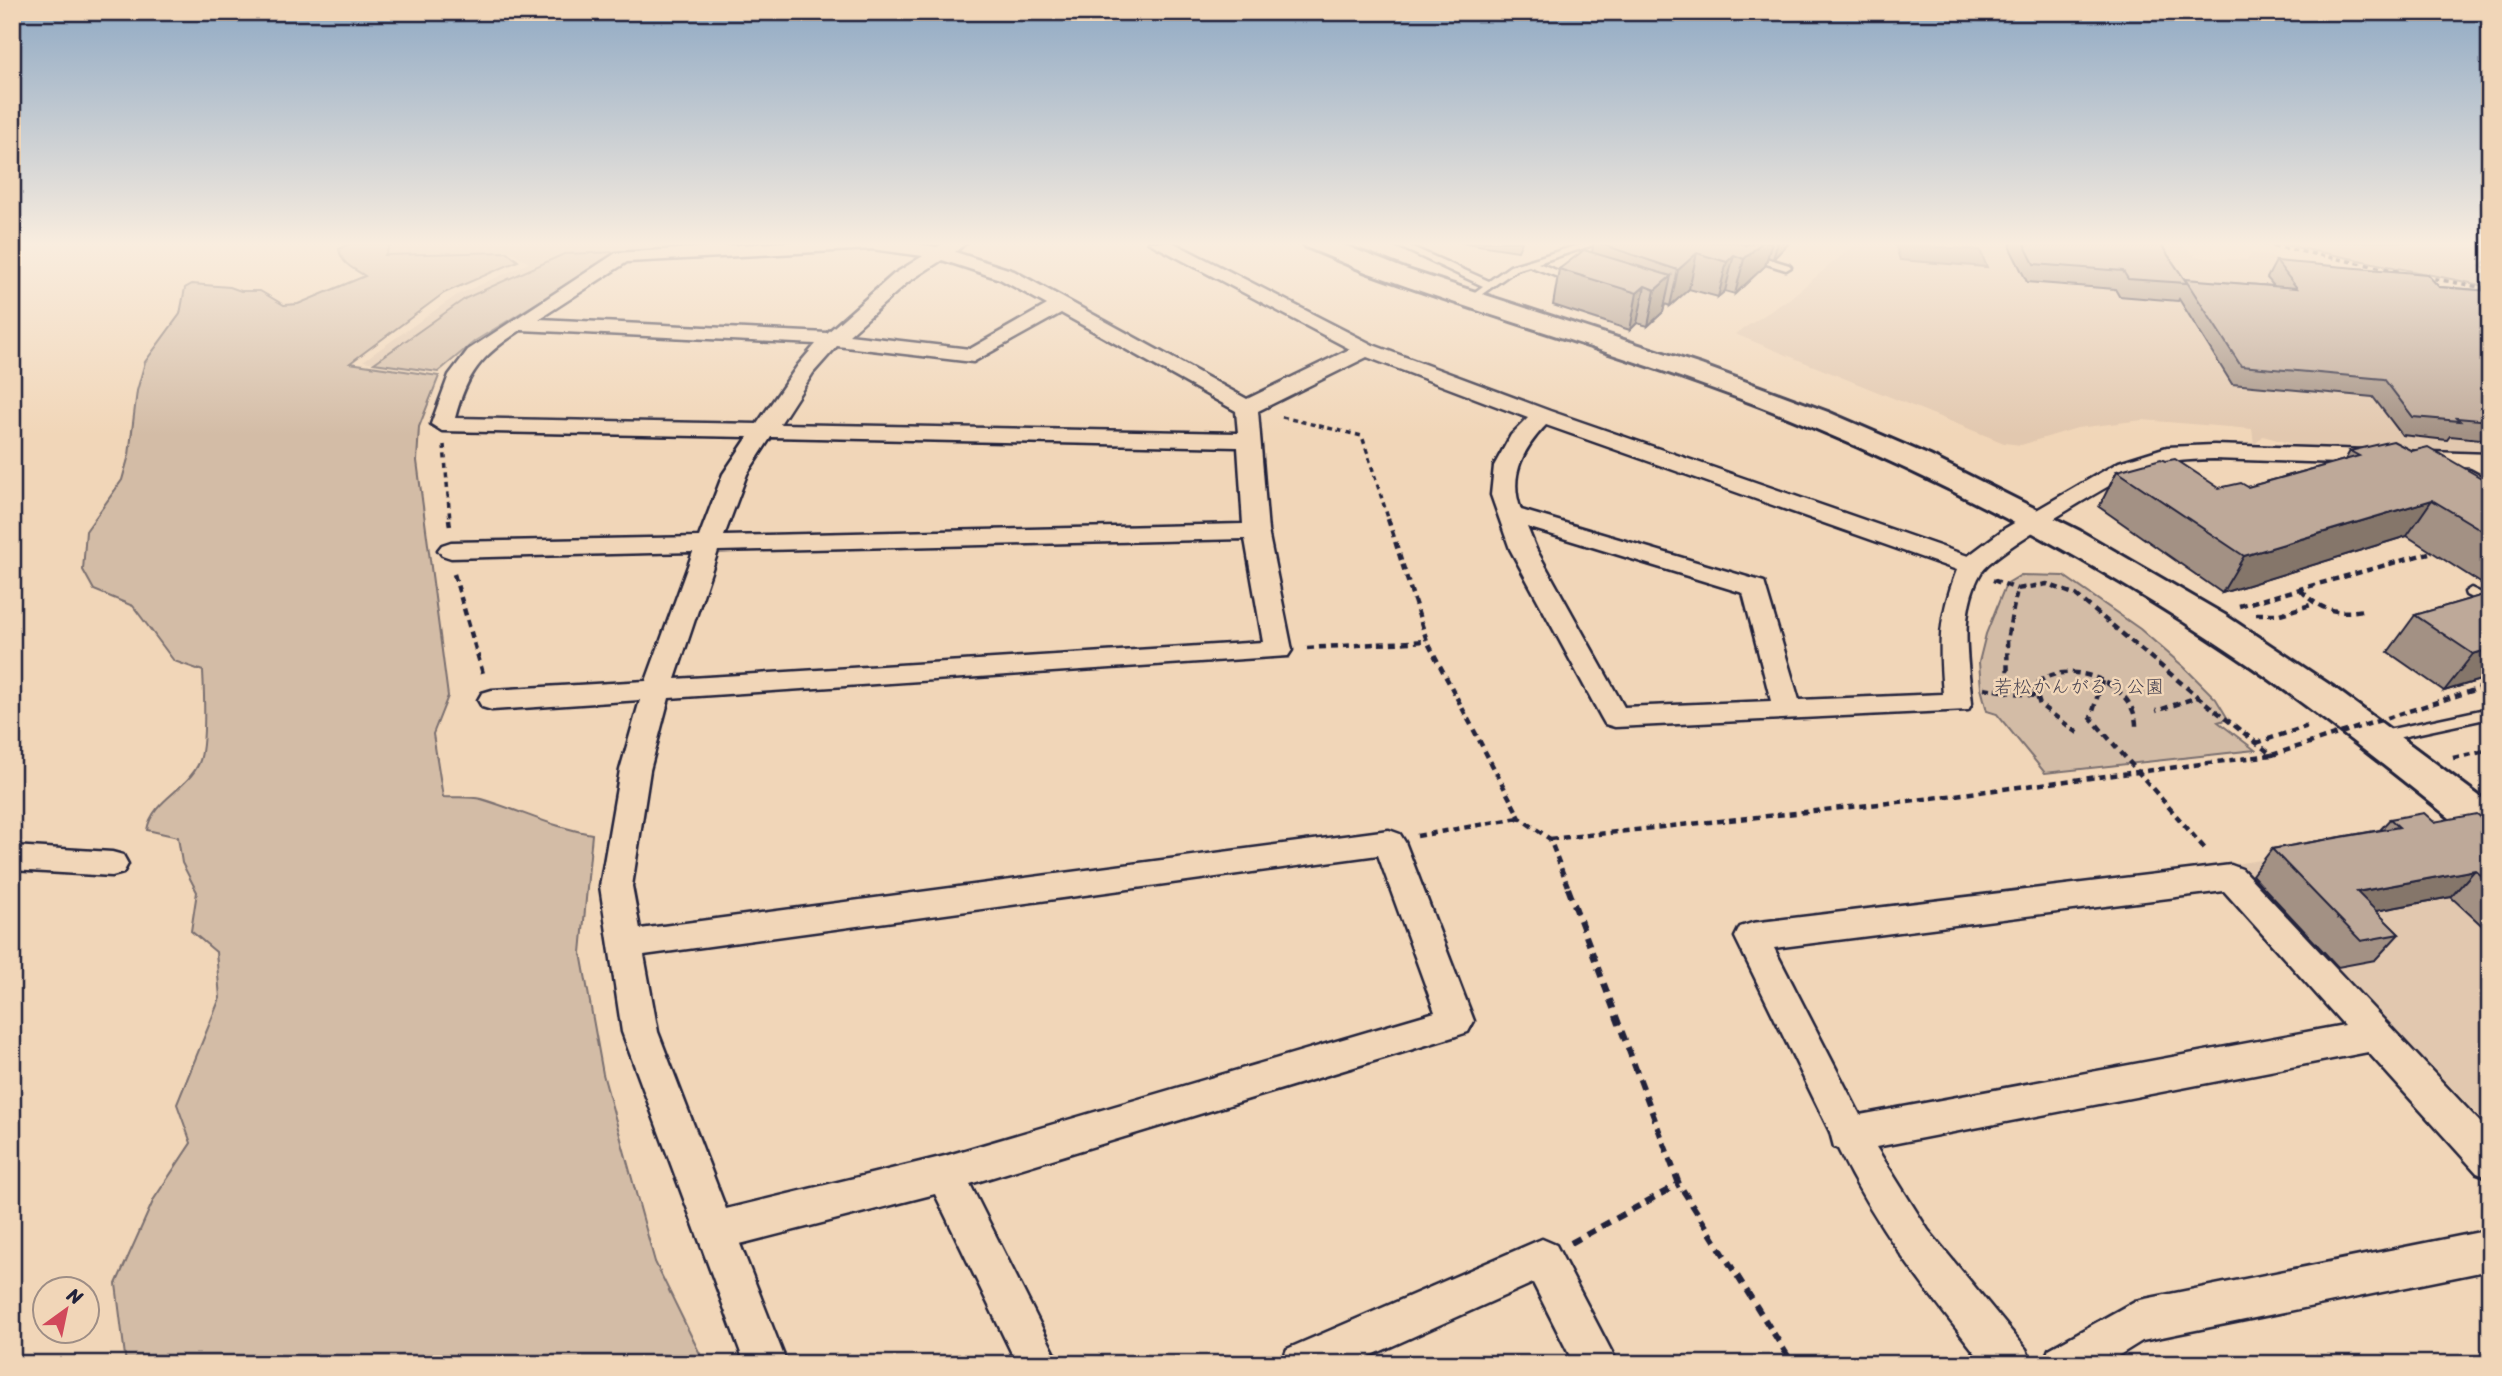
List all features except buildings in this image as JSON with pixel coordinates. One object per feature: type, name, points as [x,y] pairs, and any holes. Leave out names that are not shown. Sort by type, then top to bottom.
[{"type":"street","points":[[545,306],[476,350],[453,383],[442,424],[1247,440]]},
{"type":"street","points":[[766,1364],[640,1032],[616,886],[635,770],[657,690],[735,474],[805,369],[832,339],[869,306]]},
{"type":"street","points":[[1059,306],[1247,408]]},
{"type":"street","points":[[517,324],[832,339],[974,356],[1059,306]]},
{"type":"street","points":[[1282,306],[1366,349],[1542,416],[1971,566]]},
{"type":"street","points":[[1518,306],[1815,417],[1902,454],[2034,520],[2213,624],[2376,738],[2490,827]]},
{"type":"street","points":[[1247,408],[1366,349]]},
{"type":"street","points":[[492,700],[1278,650],[1256,531],[1247,440],[1247,408]]},
{"type":"street","points":[[1542,416],[1519,440],[1506,466],[1503,495],[1523,549],[1615,717],[1958,703],[1952,640],[1957,604],[1971,566],[2034,520],[2127,467],[2167,454],[2214,452],[2490,461]]},
{"type":"street","points":[[1509,514],[1755,588],[1787,709]]},
{"type":"street","points":[[451,550],[1256,531]]},
{"type":"street","points":[[626,944],[1389,842],[1456,1021],[944,1174],[715,1231]]},
{"type":"street","points":[[16,863],[112,864]]},
{"type":"street","points":[[2011,1364],[1914,1244],[1847,1135],[1752,937],[2231,878],[2490,1160]]},
{"type":"street","points":[[1847,1135],[2374,1035]]},
{"type":"street","points":[[944,1174],[1039,1364]]},
{"type":"street","points":[[2064,1364],[2135,1322],[2490,1250]]},
{"type":"street","points":[[1303,1364],[1542,1259],[1597,1364]]},
{"type":"lane","points":[[2464,460],[2490,475]]},
{"type":"lane","points":[[2471,592],[2490,603]]},
{"type":"lane","points":[[2376,738],[2490,713]]},
{"type":"path","points":[[1247,408],[1362,436],[1427,640],[1520,818],[1549,839],[1679,1184],[1793,1364]]},
{"type":"path","points":[[2314,604],[2280,614],[2263,615],[2235,607],[2429,553]]},
{"type":"path","points":[[2035,696],[2008,692],[2006,632],[2017,589],[2031,582],[2053,583],[2076,595],[2272,755]]},
{"type":"path","points":[[2301,590],[2314,604],[2330,612],[2363,610]]},
{"type":"path","points":[[1278,650],[1427,640]]},
{"type":"path","points":[[2078,733],[2050,718],[2035,696],[2035,686],[2042,678],[2053,674],[2085,675],[2102,681],[2129,698],[2136,709],[2136,728]]},
{"type":"path","points":[[2102,681],[2091,718],[2137,774],[2231,878]]},
{"type":"path","points":[[1549,839],[2137,774],[2272,755],[2490,685]]},
{"type":"path","points":[[2156,711],[2198,697]]},
{"type":"path","points":[[2255,743],[2305,727],[2295,720]]},
{"type":"path","points":[[2451,758],[2490,750]]},
{"type":"path","points":[[1389,842],[1520,818]]},
{"type":"path","points":[[1542,1259],[1679,1184]]},
{"type":"shaded area","points":[[441,306],[532,306],[475,341],[438,372],[363,361]]},
{"type":"shaded area","points":[[1778,306],[2490,306],[2490,451],[2306,448],[2263,436],[2254,445],[2252,429],[2143,420],[2077,428],[2021,445],[2004,443],[1735,334]]},
{"type":"shaded area","points":[[2401,838],[2490,861],[2490,1127],[2235,864]]},
{"type":"green space","points":[[181,306],[426,306],[350,363],[439,376],[419,427],[417,461],[448,696],[433,734],[443,797],[481,799],[564,828],[592,834],[581,953],[603,1074],[655,1262],[705,1364],[126,1364],[116,1284],[154,1199],[191,1143],[177,1104],[220,998],[216,952],[191,931],[197,892],[182,863],[178,837],[147,830],[156,811],[187,781],[202,755],[203,671],[174,661],[133,606],[94,590],[83,570],[86,531],[122,480],[129,455],[137,391],[145,362],[180,314]]},
{"type":"green space","points":[[454,306],[532,306],[475,341],[438,372],[374,363]]},
{"type":"green space","name":"若松かんがるう公園","points":[[2021,575],[2064,576],[2140,629],[2216,699],[2228,719],[2218,722],[2255,750],[2045,773],[1997,714],[1987,711],[1981,688],[1979,662],[1986,634],[2006,584]]}]
